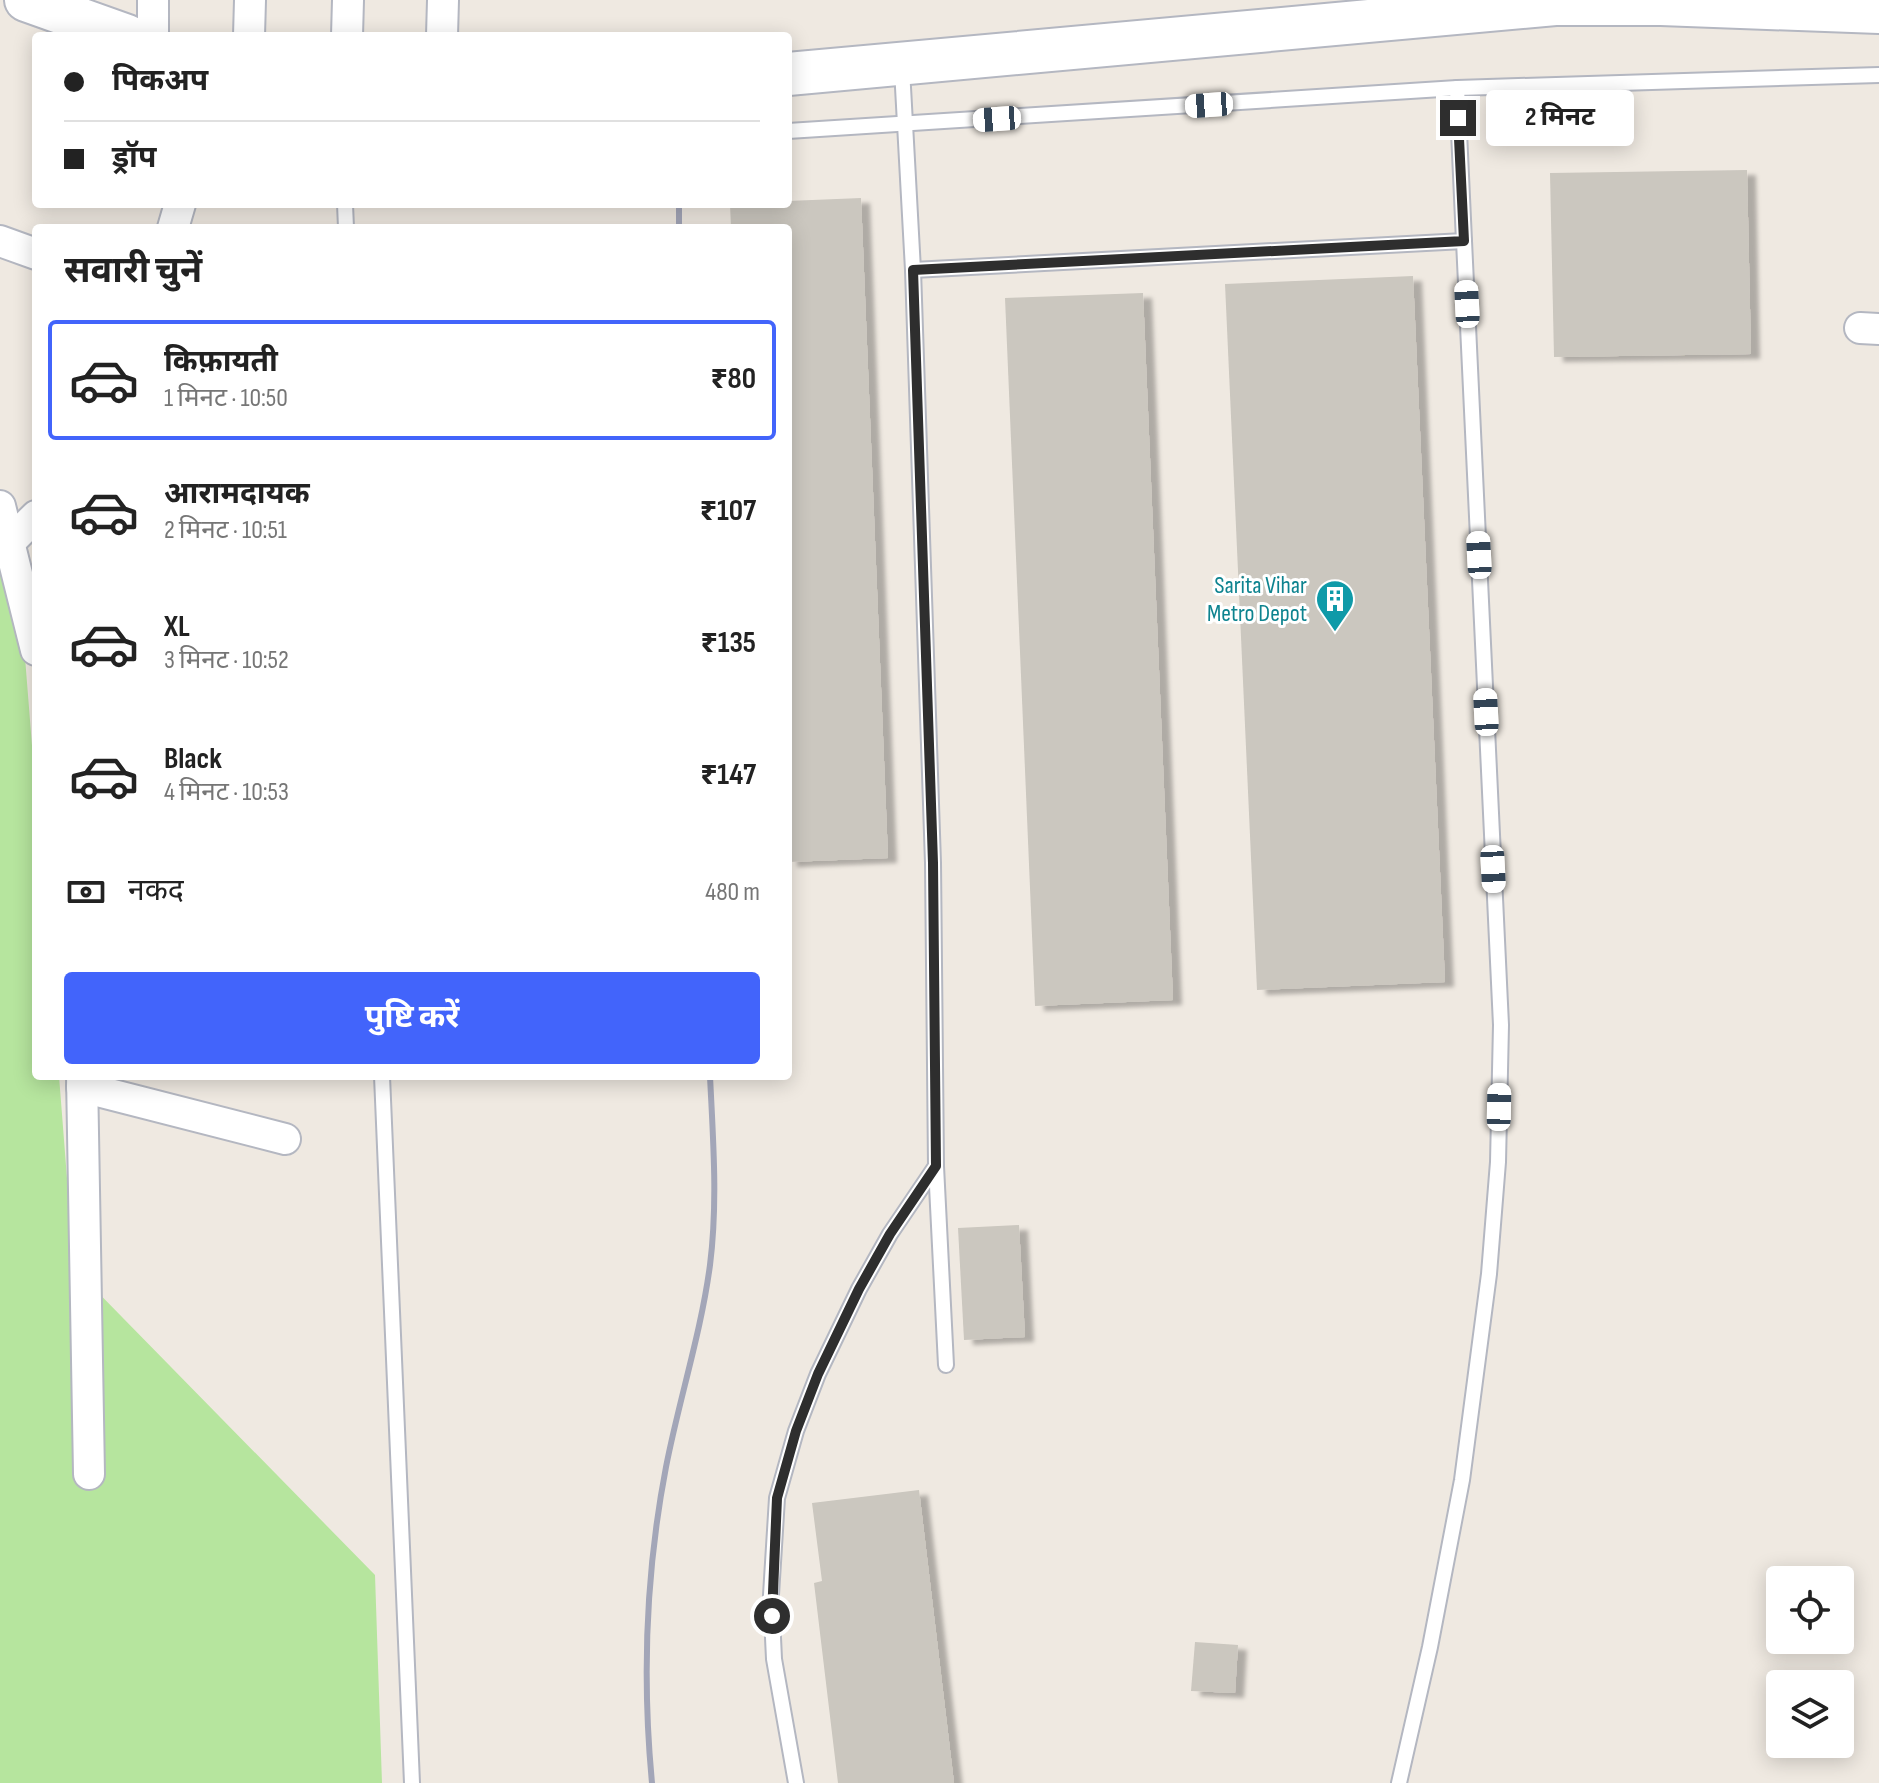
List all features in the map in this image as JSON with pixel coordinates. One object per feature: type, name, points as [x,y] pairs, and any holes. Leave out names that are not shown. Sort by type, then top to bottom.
[{"type":"street","points":[[153,0],[153,32]]},
{"type":"street","points":[[249,32],[250,0]]},
{"type":"street","points":[[347,32],[348,0]]},
{"type":"street","points":[[442,32],[443,0]]},
{"type":"street","points":[[47,4],[117,32]]},
{"type":"street","points":[[792,74],[1555,4],[1661,4],[1879,12]]},
{"type":"street","points":[[0,241],[32,253]]},
{"type":"street","points":[[0,506],[32,634]]},
{"type":"street","points":[[9,543],[32,520]]},
{"type":"street","points":[[89,1474],[82,1082],[285,1139]]},
{"type":"lane","points":[[902,64],[913,270],[933,863],[936,1166],[946,1365]]},
{"type":"lane","points":[[792,131],[1457,88],[1879,75]]},
{"type":"lane","points":[[1399,1783],[1430,1647],[1462,1480],[1489,1274],[1498,1162],[1501,1025],[1457,88]]},
{"type":"lane","points":[[913,270],[1464,241]]},
{"type":"lane","points":[[382,1080],[412,1783]]},
{"type":"lane","points":[[796,1783],[774,1659],[771,1595],[777,1498],[796,1431],[818,1374],[859,1289],[890,1234],[936,1166]]},
{"type":"green space","points":[[0,516],[15,531],[32,746],[32,1080],[59,1080],[74,1268],[375,1575],[382,1783],[0,1783]]},
{"type":"building","points":[[1747,170],[1751,354],[1554,357],[1550,173]]},
{"type":"building","points":[[861,198],[888,858],[792,862],[792,224],[731,224],[730,208],[792,208],[792,201]]},
{"type":"building","name":"Sarita Vihar Metro Depot","points":[[1413,276],[1445,982],[1257,990],[1225,284]]},
{"type":"building","name":"Sarita Vihar Metro Depot","points":[[1143,293],[1173,1000],[1035,1006],[1005,298]]},
{"type":"building","points":[[1019,1225],[1025,1337],[964,1340],[958,1228]]},
{"type":"building","points":[[919,1490],[954,1783],[838,1783],[814,1583],[822,1581],[812,1503]]},
{"type":"building","points":[[1195,1642],[1238,1645],[1235,1693],[1191,1691]]},
{"type":"railway","points":[[679,208],[679,224]]},
{"type":"railway","points":[[652,1783],[647,1704],[650,1585],[666,1467],[710,1265],[714,1194],[710,1080]]},
{"type":"place","name":"Sarita Vihar Metro Depot","points":[[1335,633]]},
{"type":"route","points":[[772,1616],[777,1498],[796,1431],[818,1374],[859,1289],[890,1234],[936,1166],[933,863],[913,270],[1464,241],[1458,118]]}]
